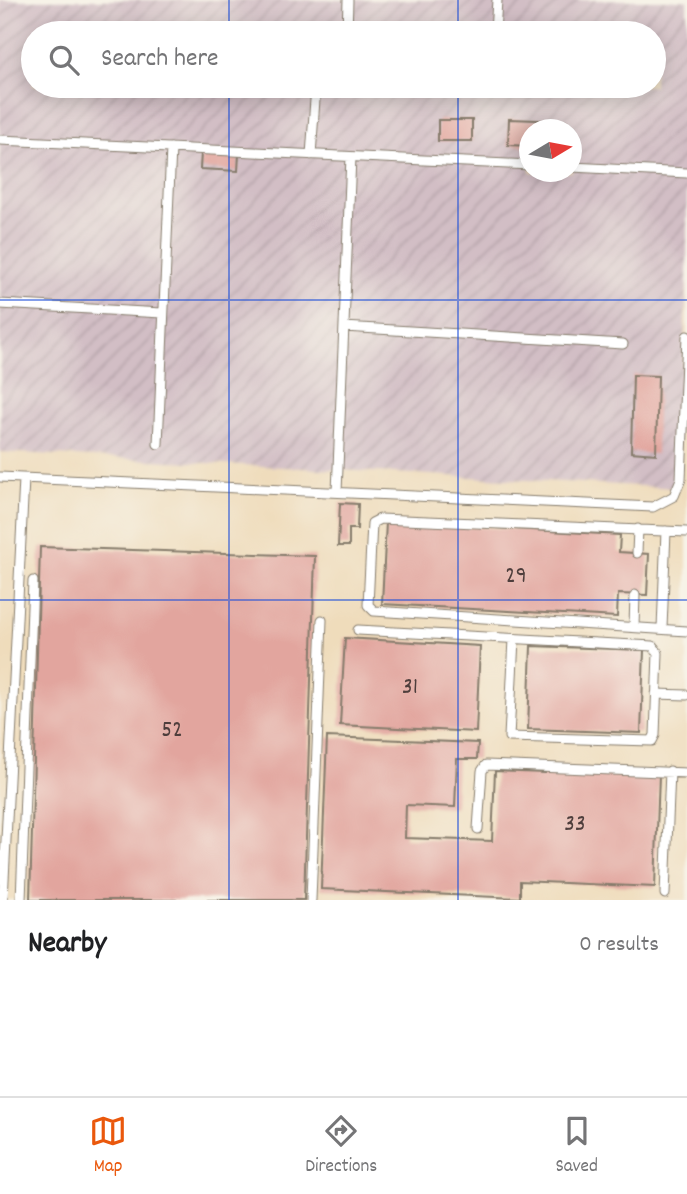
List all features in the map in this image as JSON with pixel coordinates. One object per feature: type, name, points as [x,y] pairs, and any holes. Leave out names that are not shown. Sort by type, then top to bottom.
[{"type":"lane","points":[[347,21],[348,0]]},
{"type":"lane","points":[[496,21],[497,0]]},
{"type":"lane","points":[[311,155],[315,98]]},
{"type":"lane","points":[[0,140],[519,164]]},
{"type":"lane","points":[[158,444],[171,148]]},
{"type":"lane","points":[[337,492],[351,156]]},
{"type":"lane","points":[[582,168],[687,173]]},
{"type":"lane","points":[[0,304],[162,313]]},
{"type":"lane","points":[[344,327],[623,344]]},
{"type":"lane","points":[[0,477],[653,507],[674,496],[681,479],[687,335]]},
{"type":"lane","points":[[4,900],[3,868],[24,478]]},
{"type":"lane","points":[[687,532],[376,519],[372,523],[368,605],[373,611],[687,631]]},
{"type":"lane","points":[[637,553],[638,529]]},
{"type":"lane","points":[[663,628],[666,531]]},
{"type":"lane","points":[[20,900],[33,581]]},
{"type":"lane","points":[[634,626],[635,594]]},
{"type":"lane","points":[[311,900],[322,620]]},
{"type":"lane","points":[[358,631],[653,646],[658,653],[655,735],[650,741],[509,737],[514,639]]},
{"type":"lane","points":[[656,694],[687,695]]},
{"type":"lane","points":[[478,829],[482,771],[486,765],[687,773]]},
{"type":"lane","points":[[665,894],[670,771]]},
{"type":"shaded area","points":[[0,0],[687,0],[687,282],[676,488],[0,452]]},
{"type":"building","points":[[509,119],[519,119],[519,146],[508,145]]},
{"type":"building","points":[[438,120],[472,120],[472,141],[438,141]]},
{"type":"building","points":[[201,153],[239,154],[238,171],[200,169]]},
{"type":"building","points":[[633,375],[658,376],[656,454],[631,452]]},
{"type":"building","points":[[340,503],[358,504],[357,529],[349,529],[349,546],[338,546]]},
{"type":"building","points":[[386,522],[620,535],[619,552],[649,554],[647,595],[618,594],[617,617],[382,604]]},
{"type":"building","points":[[40,547],[315,556],[304,900],[30,900]]},
{"type":"building","points":[[345,638],[480,646],[476,732],[340,725]]},
{"type":"building","points":[[531,646],[644,650],[641,733],[528,729]]},
{"type":"building","points":[[327,737],[478,743],[477,759],[457,759],[455,807],[406,805],[405,838],[492,841],[495,771],[545,773],[545,769],[659,774],[655,887],[520,881],[520,898],[321,889]]}]
